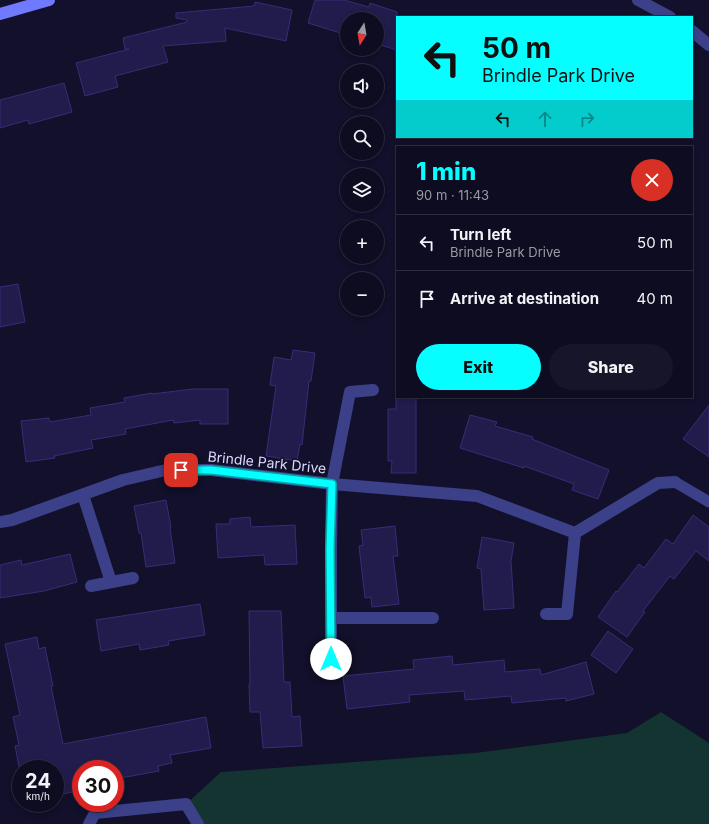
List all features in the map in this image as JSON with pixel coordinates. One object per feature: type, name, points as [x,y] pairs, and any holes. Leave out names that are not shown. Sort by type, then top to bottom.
[{"type":"main road","points":[[0,14],[49,0]]},
{"type":"street","points":[[638,0],[668,16]]},
{"type":"street","points":[[693,32],[709,45]]},
{"type":"street","name":"Brindle Park Drive","points":[[331,659],[330,549],[332,484],[350,392],[372,390]]},
{"type":"street","name":"Brindle Park Drive","points":[[0,522],[12,520],[123,480],[166,470],[211,470],[332,484],[477,496],[575,534]]},
{"type":"street","points":[[546,614],[567,614],[575,534],[658,483],[675,482]]},
{"type":"street","points":[[83,495],[111,582]]},
{"type":"street","points":[[91,586],[132,578]]},
{"type":"street","points":[[331,618],[433,618]]},
{"type":"street","points":[[89,824],[95,813],[186,804],[198,824]]},
{"type":"lane","points":[[675,482],[709,502]]},
{"type":"green space","points":[[661,712],[709,743],[709,824],[198,824],[186,804],[221,772],[475,753],[627,733]]},
{"type":"building","points":[[315,0],[344,0],[369,7],[370,3],[397,12],[396,50],[384,46],[384,12],[340,12],[340,33],[308,23]]},
{"type":"building","points":[[255,2],[292,10],[286,41],[225,28],[226,41],[163,46],[168,62],[115,76],[118,87],[85,96],[76,63],[129,49],[125,49],[123,38],[187,22],[187,20],[176,18],[176,13],[254,6]]},
{"type":"building","points":[[64,83],[72,112],[29,124],[28,120],[0,128],[0,100]]},
{"type":"building","points":[[18,284],[25,322],[0,327],[0,287]]},
{"type":"building","points":[[293,350],[315,353],[311,381],[309,381],[302,445],[300,444],[297,461],[266,456],[276,386],[270,385],[274,357],[291,360]]},
{"type":"building","points":[[193,389],[228,389],[228,424],[200,424],[200,420],[174,423],[173,420],[125,429],[126,434],[91,440],[93,448],[54,456],[55,458],[26,462],[21,421],[49,418],[50,422],[91,415],[90,408],[125,402],[124,398],[152,393]]},
{"type":"building","points":[[396,398],[416,398],[416,473],[391,473],[392,461],[388,461],[388,409],[396,409]]},
{"type":"building","points":[[709,405],[709,457],[683,439]]},
{"type":"building","points":[[470,415],[497,422],[495,426],[533,437],[532,439],[609,470],[598,499],[572,490],[574,484],[524,466],[524,468],[460,448]]},
{"type":"building","points":[[166,500],[175,563],[146,567],[141,533],[139,533],[134,506]]},
{"type":"building","points":[[693,515],[709,527],[709,561],[696,551],[674,579],[670,576],[643,611],[645,612],[627,637],[598,617],[616,591],[617,592],[639,564],[644,568],[666,539],[673,544]]},
{"type":"building","points":[[250,517],[251,527],[295,525],[297,564],[265,565],[264,555],[218,558],[216,524],[230,524],[230,519]]},
{"type":"building","points":[[395,526],[398,556],[393,556],[399,604],[372,607],[371,597],[365,598],[359,546],[363,545],[361,530]]},
{"type":"building","points":[[482,537],[514,543],[511,561],[514,608],[484,610],[481,569],[477,568]]},
{"type":"building","points":[[70,554],[77,582],[44,591],[0,598],[0,565],[21,560],[22,565]]},
{"type":"building","points":[[200,604],[205,635],[168,641],[169,645],[140,650],[139,644],[101,651],[96,620]]},
{"type":"building","points":[[249,611],[281,611],[284,682],[290,682],[292,717],[300,716],[302,746],[263,748],[260,712],[250,712]]},
{"type":"building","points":[[608,631],[633,649],[616,673],[591,655]]},
{"type":"building","points":[[37,637],[39,649],[45,647],[53,686],[51,686],[63,744],[206,717],[211,748],[170,755],[172,763],[158,766],[159,771],[124,777],[124,760],[72,760],[72,792],[64,794],[64,760],[18,760],[15,746],[19,745],[13,717],[20,715],[5,644]]},
{"type":"building","points":[[452,656],[453,665],[504,660],[505,672],[540,669],[541,675],[586,662],[594,694],[566,701],[566,698],[512,703],[511,696],[465,700],[464,691],[409,695],[410,702],[347,709],[343,676],[414,669],[413,660]]},
{"type":"route","points":[[181,470],[211,470],[332,484],[330,549],[331,659]]}]
